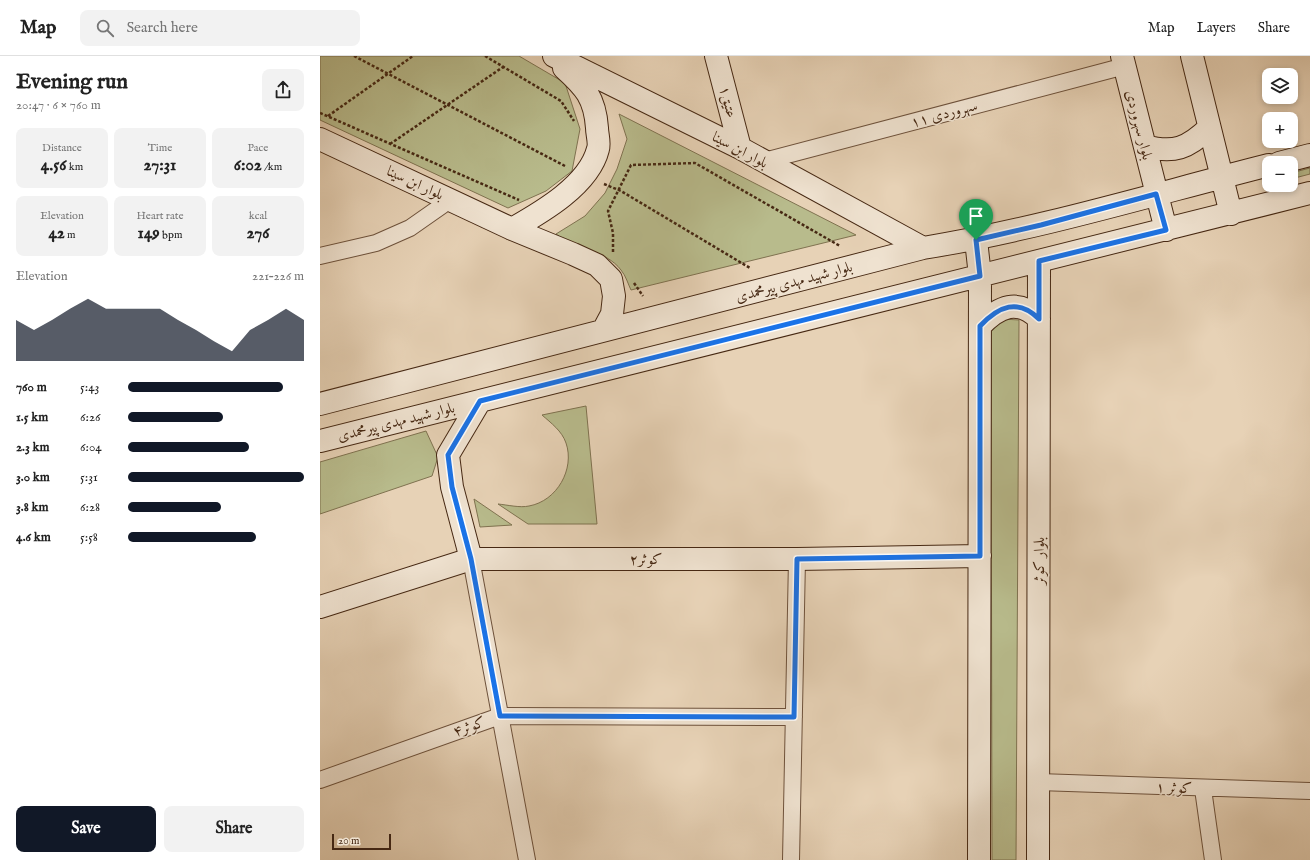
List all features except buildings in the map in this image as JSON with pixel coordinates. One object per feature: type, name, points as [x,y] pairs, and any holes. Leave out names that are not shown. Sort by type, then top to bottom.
[{"type":"main road","points":[[512,228],[548,208],[585,176],[598,149],[597,120],[591,97],[582,83],[550,56]]},
{"type":"main road","name":"بلوار ابن سینا","points":[[554,56],[740,148],[922,248]]},
{"type":"main road","name":"عتیق۱","points":[[716,56],[740,148]]},
{"type":"main road","points":[[1192,56],[1231,214]]},
{"type":"main road","name":"بلوار سهروردی","points":[[1124,61],[1166,230]]},
{"type":"main road","points":[[1144,146],[1160,150],[1180,149],[1197,140],[1210,128]]},
{"type":"main road","name":"بلوار ابن سینا","points":[[320,139],[450,200],[591,262],[612,279],[614,296],[612,314],[604,329]]},
{"type":"main road","points":[[1298,158],[1310,155]]},
{"type":"main road","name":"بلوار شهید مهدی پیرمحمدی","points":[[320,404],[604,329],[922,248],[976,240],[1041,225],[1262,167]]},
{"type":"main road","name":"بلوار شهید مهدی پیرمحمدی","points":[[320,441],[1310,194]]},
{"type":"main road","points":[[976,240],[980,276],[979,860]]},
{"type":"main road","name":"بلوار کوثر","points":[[1038,860],[1039,261]]},
{"type":"main road","points":[[980,326],[997,312],[1008,306],[1021,306],[1031,311],[1039,319]]},
{"type":"main road","points":[[471,559],[452,487],[448,455],[480,401]]},
{"type":"main road","name":"کوثر۲","points":[[320,607],[471,559],[797,559],[980,556]]},
{"type":"street","name":"سهروردی ١١","points":[[764,161],[1124,61]]},
{"type":"street","points":[[320,256],[376,243],[410,228],[450,200]]},
{"type":"street","points":[[471,559],[527,860]]},
{"type":"street","points":[[791,860],[797,559]]},
{"type":"street","name":"کوثر۴","points":[[320,780],[500,716],[794,717]]},
{"type":"street","name":"کوثر ۱","points":[[1038,782],[1203,789],[1310,791]]},
{"type":"street","points":[[1203,789],[1213,860]]},
{"type":"path","points":[[354,56],[585,176],[618,190],[750,268]]},
{"type":"path","points":[[328,116],[413,56]]},
{"type":"path","points":[[485,56],[561,101],[576,122]]},
{"type":"path","points":[[390,144],[502,67]]},
{"type":"path","points":[[320,113],[516,200],[524,199]]},
{"type":"path","points":[[613,253],[614,233],[608,211],[632,165],[695,164],[840,246]]},
{"type":"path","points":[[630,278],[643,296]]},
{"type":"green space","points":[[320,56],[519,56],[565,83],[580,129],[572,171],[546,191],[508,208],[320,120]]},
{"type":"green space","points":[[619,114],[856,235],[631,290],[626,277],[615,263],[556,234],[585,216],[605,193],[617,169],[627,139]]},
{"type":"green space","points":[[1310,168],[1310,174],[1298,177],[1298,171]]},
{"type":"green space","points":[[1003,319],[1019,320],[1016,860],[992,860],[991,326]]},
{"type":"green space","points":[[586,406],[597,524],[528,524],[498,504],[525,507],[539,503],[548,498],[555,491],[566,473],[568,453],[566,443],[562,435],[542,415]]},
{"type":"green space","points":[[426,431],[438,457],[432,476],[320,514],[320,462]]},
{"type":"green space","points":[[474,499],[512,525],[480,527]]},
{"type":"route","points":[[1156,194],[1166,230],[1039,261],[1039,319],[1031,311],[1021,306],[1008,306],[987,319],[980,326],[980,556],[797,559],[794,717],[500,716],[471,559],[452,487],[448,455],[480,401],[980,276],[976,240],[1041,225],[1156,194]]}]
